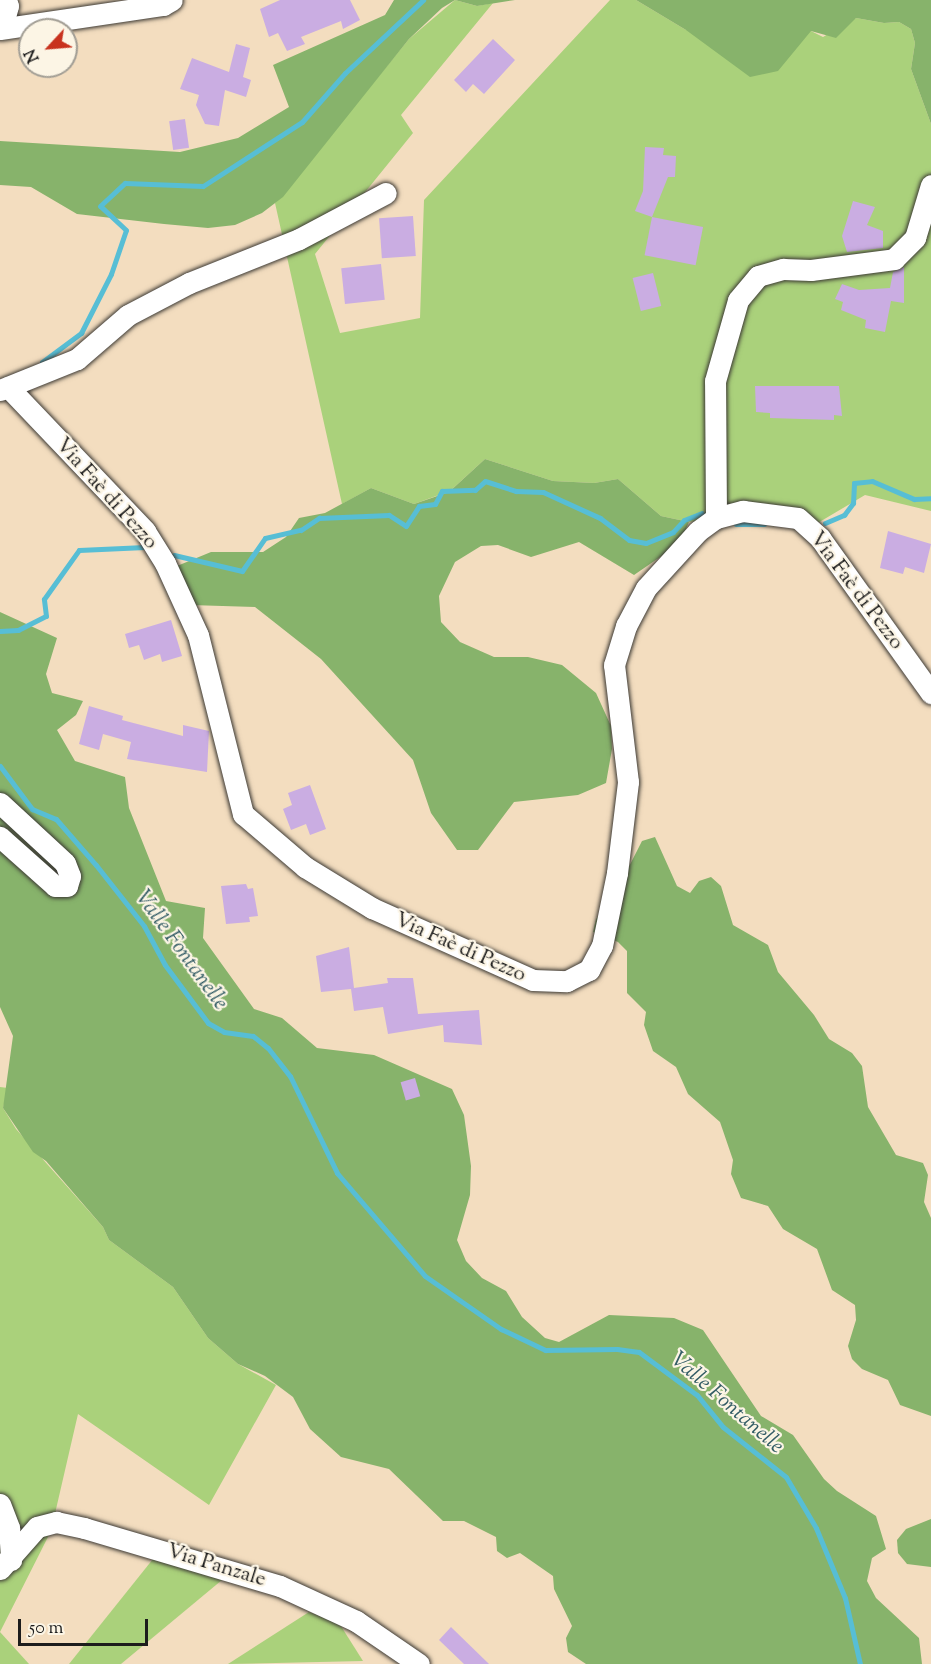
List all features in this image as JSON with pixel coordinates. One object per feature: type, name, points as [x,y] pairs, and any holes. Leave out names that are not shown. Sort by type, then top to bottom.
[{"type":"street","points":[[6,0],[8,6],[1,28],[163,5],[172,0]]},
{"type":"street","points":[[716,518],[714,381],[738,300],[758,276],[783,269],[811,270],[894,259],[915,238],[931,185]]},
{"type":"street","points":[[4,389],[77,359],[128,315],[189,283],[299,239],[386,193]]},
{"type":"street","name":"Via Faè di Pezzo","points":[[4,389],[145,531],[165,563],[198,635],[243,814],[305,867],[372,908],[533,980],[567,981],[589,970],[602,946],[617,873],[628,782],[614,665],[626,626],[646,588],[698,531],[716,518],[743,511],[798,518],[820,538],[931,693]]},
{"type":"street","points":[[0,803],[65,863],[70,876],[67,886],[56,886],[0,837]]},
{"type":"street","points":[[0,1504],[9,1528],[5,1564]]},
{"type":"street","name":"Via Panzale","points":[[5,1564],[38,1527],[56,1522],[84,1528],[280,1586],[356,1621],[419,1664]]},
{"type":"green space","points":[[394,0],[455,0],[442,8],[409,39],[283,197],[262,213],[235,225],[208,228],[164,224],[77,214],[31,187],[0,185],[0,141],[180,152],[238,138],[289,107],[273,65],[385,15]]},
{"type":"green space","points":[[455,0],[477,6],[493,3],[401,115],[413,133],[315,254],[340,333],[420,318],[424,200],[610,0],[636,0],[686,30],[811,31],[823,37],[856,18],[884,23],[899,22],[911,29],[915,43],[911,69],[931,124],[931,511],[865,495],[811,527],[731,516],[689,522],[661,516],[618,479],[594,483],[553,481],[485,459],[450,491],[414,504],[371,488],[342,504],[275,203],[409,39]]},
{"type":"green space","points":[[455,0],[515,0],[477,6]]},
{"type":"green space","points":[[636,0],[931,0],[931,124],[911,69],[915,43],[911,29],[899,22],[884,23],[856,18],[836,38],[811,31],[778,71],[750,77],[686,30]]},
{"type":"green space","points":[[485,459],[553,481],[594,483],[618,479],[661,516],[689,522],[679,544],[634,575],[579,542],[531,557],[498,545],[481,546],[455,562],[439,596],[441,622],[460,642],[494,657],[528,657],[562,665],[596,693],[611,726],[612,749],[606,783],[578,795],[514,802],[478,850],[457,850],[431,813],[413,760],[321,659],[255,607],[190,605],[177,566],[211,552],[263,552],[286,537],[299,518],[325,513],[371,488],[414,504],[449,492]]},
{"type":"green space","points":[[0,612],[57,638],[46,674],[52,693],[83,701],[76,715],[57,730],[75,761],[125,777],[129,808],[166,901],[205,908],[203,938],[254,1009],[282,1018],[317,1048],[374,1055],[452,1089],[464,1115],[471,1166],[470,1195],[457,1240],[466,1261],[482,1278],[506,1291],[522,1317],[545,1338],[559,1342],[609,1315],[674,1318],[703,1330],[761,1416],[793,1435],[824,1479],[837,1491],[876,1516],[886,1549],[872,1558],[867,1581],[876,1598],[919,1638],[922,1664],[586,1664],[568,1652],[566,1638],[572,1626],[554,1589],[553,1576],[520,1553],[507,1558],[497,1551],[496,1537],[464,1521],[443,1521],[389,1469],[341,1457],[310,1429],[293,1397],[265,1376],[238,1364],[208,1338],[173,1287],[109,1240],[103,1227],[46,1161],[33,1152],[3,1108],[13,1036],[0,1007]]},
{"type":"green space","points":[[655,837],[677,886],[690,893],[699,881],[711,877],[721,886],[733,925],[768,945],[778,972],[814,1015],[829,1039],[852,1053],[862,1066],[868,1107],[896,1155],[923,1163],[928,1175],[924,1202],[931,1218],[931,1416],[900,1405],[888,1380],[862,1369],[852,1359],[848,1346],[856,1320],[855,1305],[832,1290],[817,1249],[783,1229],[768,1206],[741,1198],[731,1174],[733,1160],[720,1122],[688,1094],[676,1067],[653,1051],[644,1025],[646,1012],[627,993],[627,951],[618,942],[593,932],[596,919],[613,898],[642,841]]},
{"type":"green space","points":[[0,1087],[8,1088],[3,1108],[16,1129],[103,1227],[109,1240],[173,1287],[208,1338],[238,1364],[276,1385],[209,1505],[78,1414],[51,1531],[0,1632]]},
{"type":"green space","points":[[931,1519],[931,1567],[907,1564],[898,1553],[897,1540],[906,1529]]},
{"type":"green space","points":[[157,1554],[222,1580],[121,1664],[69,1664]]},
{"type":"green space","points":[[309,1612],[339,1623],[363,1661],[228,1664]]},
{"type":"green space","points":[[0,1632],[29,1664],[0,1664]]},
{"type":"building","points":[[280,0],[350,0],[360,20],[343,29],[341,21],[301,37],[305,44],[287,51],[278,33],[269,37],[260,9]]},
{"type":"building","points":[[493,39],[515,60],[484,94],[473,84],[466,92],[454,80]]},
{"type":"building","points":[[236,44],[250,48],[243,77],[251,80],[246,97],[225,90],[219,126],[205,124],[196,105],[199,95],[180,89],[192,58],[229,72]]},
{"type":"building","points":[[185,119],[189,148],[173,150],[169,121]]},
{"type":"building","points":[[645,147],[664,148],[663,155],[676,156],[675,177],[668,177],[652,217],[635,211],[643,191]]},
{"type":"building","points":[[853,201],[875,207],[867,225],[883,231],[883,248],[847,252],[842,236]]},
{"type":"building","points":[[413,216],[416,256],[382,258],[379,218]]},
{"type":"building","points":[[652,217],[703,227],[696,265],[645,255]]},
{"type":"building","points":[[381,264],[385,300],[345,304],[341,268]]},
{"type":"building","points":[[904,267],[904,303],[891,301],[885,332],[865,328],[866,320],[841,310],[843,302],[835,299],[842,284],[859,290],[890,288],[893,272]]},
{"type":"building","points":[[653,273],[661,306],[641,311],[633,278]]},
{"type":"building","points":[[755,386],[839,386],[842,416],[834,415],[834,420],[770,418],[770,413],[756,412]]},
{"type":"building","points":[[888,531],[931,544],[924,573],[905,567],[903,574],[880,568]]},
{"type":"building","points":[[171,620],[182,656],[162,662],[160,654],[144,660],[139,645],[129,648],[125,634]]},
{"type":"building","points":[[89,706],[123,716],[122,720],[183,736],[183,725],[209,731],[207,772],[127,759],[131,742],[103,734],[99,750],[79,744]]},
{"type":"building","points":[[310,785],[326,829],[310,835],[306,824],[291,830],[283,809],[292,805],[288,793]]},
{"type":"building","points":[[246,884],[248,889],[253,888],[258,916],[249,917],[250,922],[226,924],[221,886]]},
{"type":"building","points":[[349,947],[354,988],[388,983],[387,978],[413,978],[418,1014],[479,1010],[482,1045],[444,1042],[443,1025],[388,1034],[383,1007],[354,1011],[351,989],[321,992],[316,956]]},
{"type":"building","points":[[415,1078],[420,1096],[406,1100],[401,1082]]},
{"type":"building","points":[[451,1627],[489,1664],[464,1664],[439,1640]]},
{"type":"waterway","points":[[42,362],[81,333],[111,274],[126,230],[100,206],[125,183],[203,186],[302,122],[345,73],[423,0]]},
{"type":"waterway","points":[[174,555],[242,571],[265,538],[301,530],[319,518],[389,515],[406,526],[419,506],[435,504],[442,491],[475,490],[485,481],[516,491],[543,492],[600,518],[629,540],[646,543],[673,532],[684,520],[702,513]]},
{"type":"waterway","points":[[825,523],[844,515],[853,503],[854,483],[872,481],[914,499],[931,498]]},
{"type":"waterway","points":[[736,524],[764,524]]},
{"type":"waterway","points":[[0,631],[18,630],[46,616],[44,599],[79,550],[145,547]]},
{"type":"waterway","name":"Valle Fontanelle","points":[[0,766],[32,809],[56,819],[96,865],[144,926],[165,965],[208,1023],[224,1032],[253,1036],[268,1048],[290,1076],[337,1173],[425,1276],[501,1329],[545,1350],[617,1349],[639,1352],[697,1395],[723,1427],[786,1477],[816,1528],[845,1598],[860,1664]]}]
